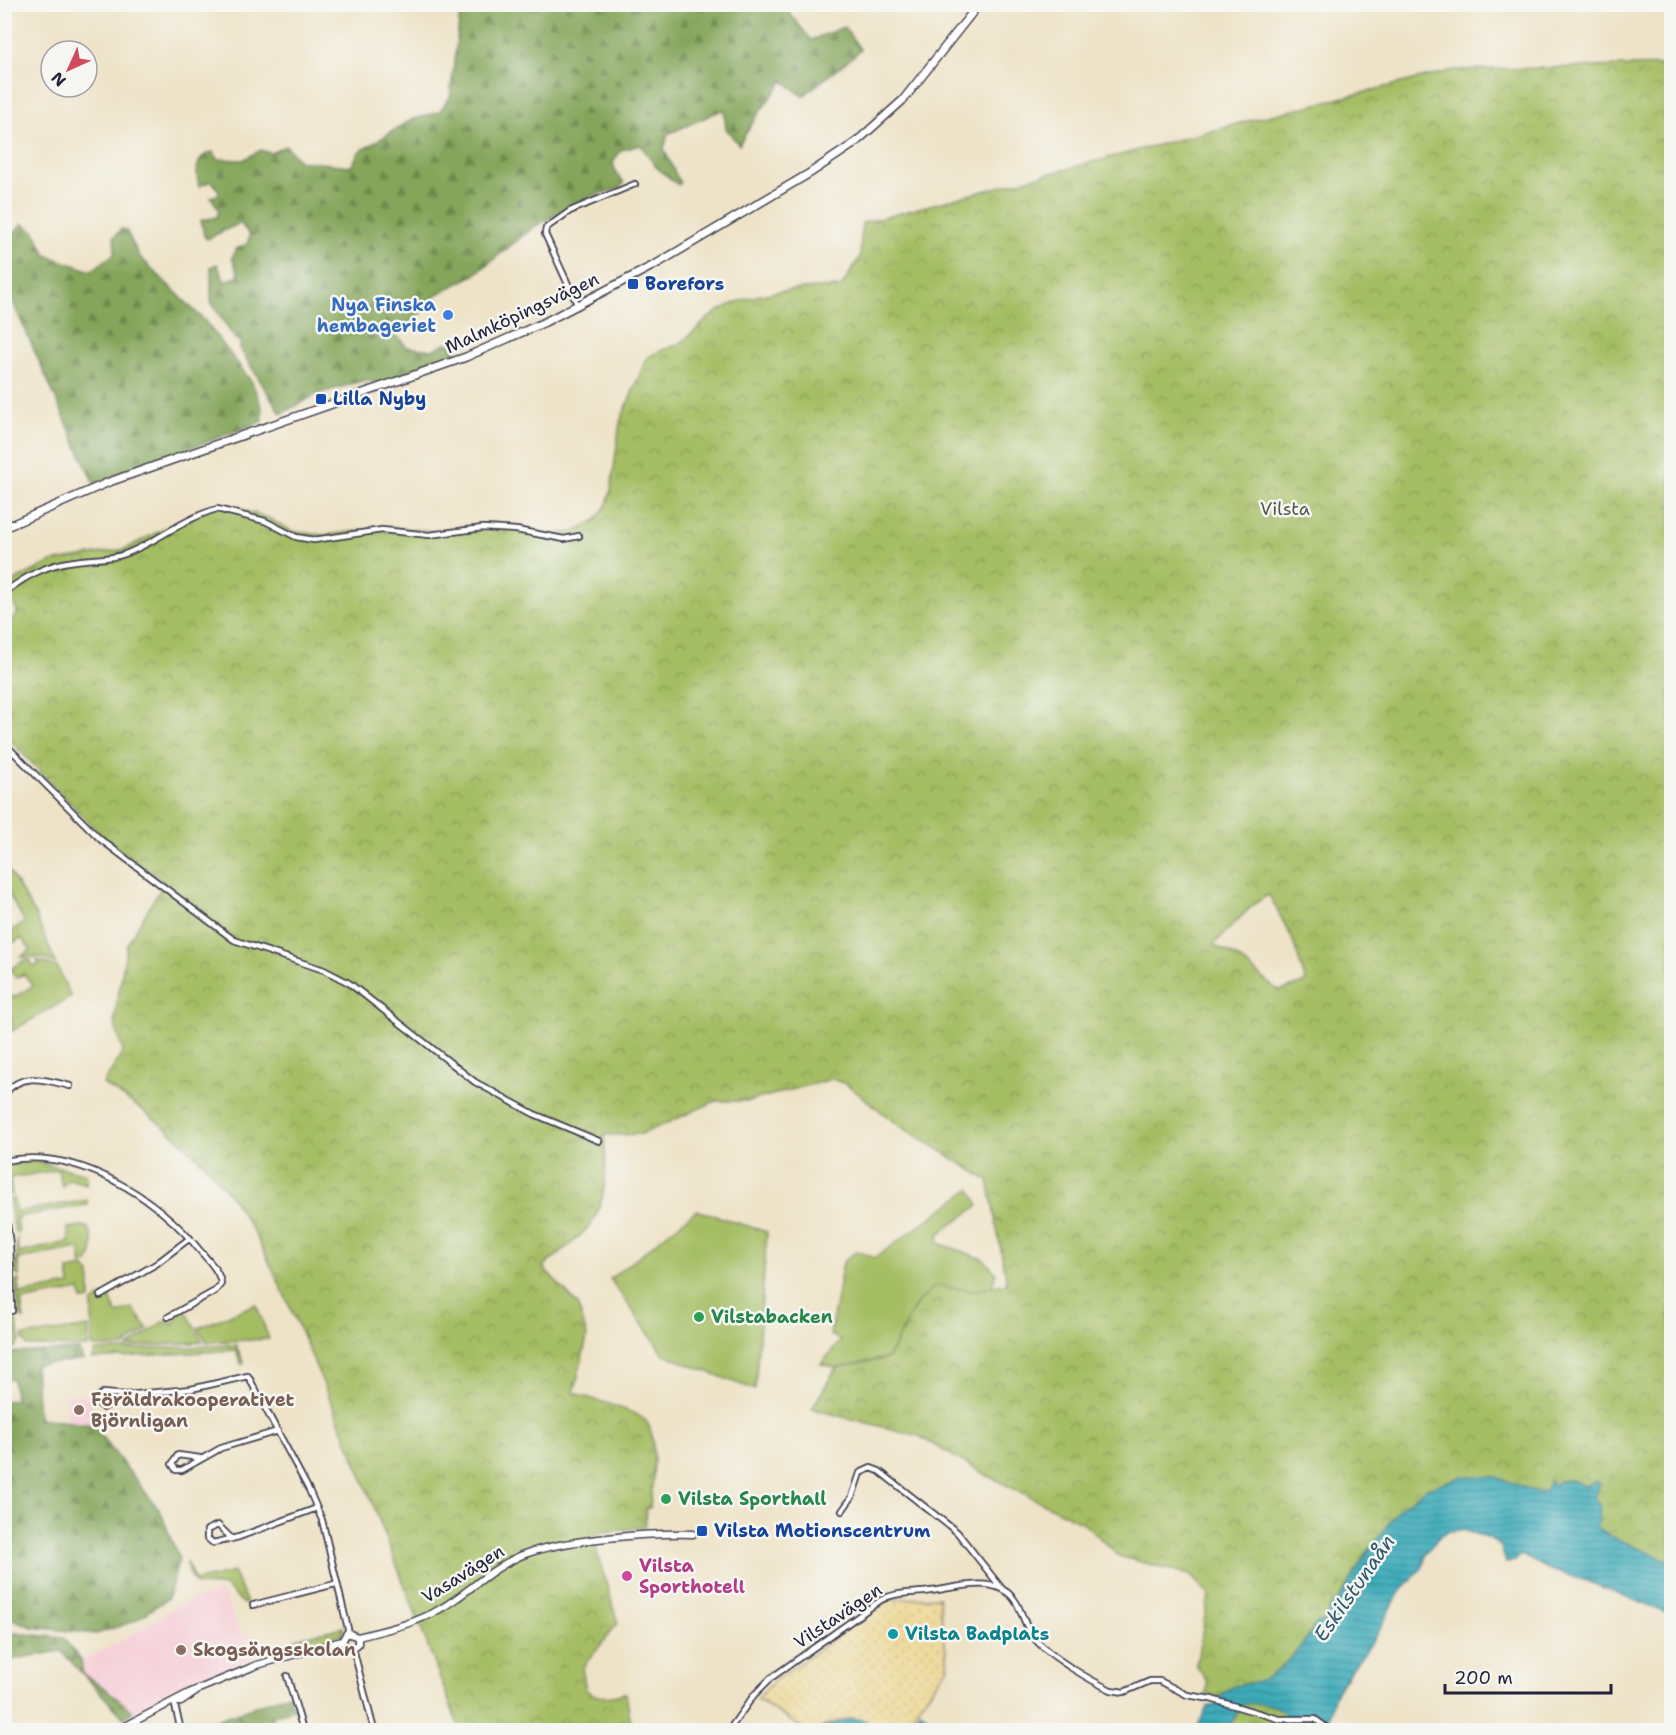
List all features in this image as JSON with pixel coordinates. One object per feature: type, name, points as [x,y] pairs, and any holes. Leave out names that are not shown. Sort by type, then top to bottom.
[{"type":"main road","name":"Malmköpingsvägen","points":[[4,528],[109,482],[425,372],[578,306],[732,220],[855,143],[903,100],[979,4]]},
{"type":"street","points":[[578,306],[545,234],[546,228],[570,211],[635,184]]},
{"type":"street","points":[[4,593],[26,576],[46,568],[73,561],[108,558],[129,553],[217,509],[265,521],[296,537],[314,540],[382,530],[437,535],[483,528],[516,530],[564,539],[579,536]]},
{"type":"street","points":[[4,743],[100,839],[226,935],[240,943],[324,970],[349,983],[475,1082],[534,1114],[599,1141]]},
{"type":"street","points":[[4,1095],[17,1083],[30,1078],[70,1086]]},
{"type":"street","points":[[4,1161],[39,1159],[100,1176],[148,1202],[190,1238],[218,1273],[221,1284],[215,1291],[168,1317]]},
{"type":"street","points":[[4,1200],[10,1245],[12,1311]]},
{"type":"street","points":[[99,1296],[156,1263],[190,1238]]},
{"type":"street","points":[[126,1395],[103,1408],[97,1401],[98,1396],[103,1393],[126,1395],[190,1389],[248,1376],[317,1508],[349,1633]]},
{"type":"street","points":[[200,1458],[178,1455],[172,1464],[179,1471],[200,1458],[240,1441],[278,1431]]},
{"type":"street","points":[[842,1511],[852,1497],[860,1473],[871,1468],[879,1471],[957,1532],[1003,1590],[1016,1602],[1027,1627],[1040,1644],[1105,1687],[1124,1692],[1150,1681],[1160,1681],[1187,1695],[1216,1700],[1285,1720],[1311,1719],[1329,1729]]},
{"type":"street","points":[[232,1539],[218,1526],[207,1530],[207,1538],[213,1543],[232,1539],[317,1508]]},
{"type":"street","name":"Vasavägen","points":[[358,1637],[432,1614],[499,1567],[530,1552],[649,1534],[693,1534]]},
{"type":"street","points":[[253,1605],[335,1584]]},
{"type":"street","name":"Vilstavägen","points":[[729,1731],[754,1695],[771,1678],[889,1596],[970,1585],[987,1585],[1003,1590]]},
{"type":"street","points":[[342,1641],[346,1647],[353,1648],[358,1644],[358,1637],[349,1633]]},
{"type":"street","points":[[118,1731],[174,1702],[252,1668],[342,1641],[349,1633]]},
{"type":"street","points":[[353,1648],[374,1731]]},
{"type":"street","points":[[287,1676],[303,1731]]},
{"type":"street","points":[[174,1702],[181,1731]]},
{"type":"shaded area","name":"Föräldrakooperativet Björnligan","points":[[67,1394],[91,1395],[93,1425],[66,1423]]},
{"type":"shaded area","name":"Skogsängsskolan","points":[[222,1592],[242,1635],[251,1635],[260,1653],[258,1657],[183,1688],[133,1712],[105,1688],[83,1674],[81,1660],[118,1643],[187,1600]]},
{"type":"green space","points":[[461,5],[783,5],[811,40],[844,27],[861,50],[803,96],[783,81],[756,117],[739,145],[726,129],[724,109],[668,134],[664,149],[680,183],[678,185],[656,167],[641,145],[621,150],[613,162],[616,173],[624,183],[620,188],[587,198],[535,226],[474,275],[437,294],[421,313],[399,330],[397,336],[407,347],[432,350],[446,343],[452,345],[458,354],[382,385],[365,380],[317,394],[281,414],[240,349],[240,342],[235,339],[211,302],[211,267],[217,264],[225,282],[239,275],[232,258],[236,249],[247,244],[250,235],[240,223],[207,239],[204,236],[201,220],[217,217],[219,210],[211,197],[218,195],[219,191],[212,181],[199,186],[198,164],[203,156],[213,152],[218,159],[243,160],[261,150],[271,153],[286,146],[300,161],[351,166],[359,152],[411,120],[439,112],[450,97]]},
{"type":"green space","name":"Vilsta","points":[[1671,65],[1671,1590],[1464,1488],[1313,1730],[1213,1730],[1233,1699],[1206,1695],[1208,1683],[1196,1665],[1209,1595],[1190,1575],[1119,1556],[1083,1523],[986,1475],[919,1436],[812,1409],[836,1368],[888,1358],[916,1305],[936,1285],[974,1291],[1007,1283],[988,1180],[897,1124],[846,1084],[832,1079],[749,1101],[716,1101],[642,1134],[604,1135],[605,1182],[600,1206],[589,1226],[579,1237],[543,1267],[578,1305],[587,1337],[574,1393],[611,1404],[644,1419],[652,1436],[653,1475],[650,1508],[646,1508],[645,1527],[597,1533],[596,1549],[618,1623],[582,1668],[586,1690],[591,1693],[606,1697],[626,1693],[632,1730],[460,1730],[388,1542],[331,1402],[284,1293],[253,1232],[229,1194],[202,1161],[155,1119],[103,1084],[123,1052],[114,1021],[127,944],[164,883],[102,836],[5,735],[5,628],[18,612],[5,589],[16,580],[51,562],[125,549],[200,510],[225,504],[268,518],[293,532],[325,535],[389,527],[433,531],[497,522],[551,535],[577,531],[597,519],[607,504],[620,422],[646,359],[683,341],[709,318],[732,304],[778,292],[841,287],[860,257],[862,223],[1256,119],[1454,70]],"holes":[[[1269,895],[1292,938],[1306,982],[1280,991],[1234,955],[1215,946],[1215,943],[1249,909]]]},
{"type":"green space","points":[[22,224],[35,232],[46,255],[91,271],[115,253],[114,237],[121,229],[126,230],[139,256],[204,320],[252,382],[262,408],[263,421],[94,484],[10,296],[5,299],[5,244]]},
{"type":"green space","points":[[9,871],[34,912],[56,963],[40,957],[20,957],[31,950],[21,938],[5,948],[5,935],[25,922],[5,888],[5,874]]},
{"type":"green space","points":[[25,960],[30,960],[34,967],[39,964],[37,960],[57,967],[71,997],[5,1035],[13,1024],[5,1004],[5,988],[13,998],[33,986],[24,974],[16,978],[10,969]]},
{"type":"green space","points":[[34,1161],[87,1174],[86,1184],[69,1179],[62,1186],[58,1170],[10,1178],[12,1195],[9,1195],[6,1168],[9,1165]]},
{"type":"green space","points":[[970,1189],[979,1205],[939,1234],[938,1243],[983,1259],[996,1273],[992,1287],[914,1308],[888,1358],[836,1368],[821,1364],[841,1340],[830,1335],[843,1262],[857,1251],[875,1258]]},
{"type":"green space","points":[[13,1198],[16,1212],[87,1200],[88,1205],[17,1217],[19,1233],[15,1233],[9,1200]]},
{"type":"green space","name":"Vilstabacken","points":[[697,1210],[767,1232],[755,1390],[664,1355],[610,1279]]},
{"type":"green space","points":[[87,1227],[90,1231],[92,1240],[92,1254],[88,1263],[82,1265],[79,1248],[18,1259],[19,1276],[15,1274],[17,1237],[18,1253],[69,1242],[68,1228]]},
{"type":"green space","points":[[84,1267],[90,1273],[90,1300],[82,1300],[80,1290],[21,1301],[24,1319],[20,1316],[15,1281],[19,1280],[20,1294],[70,1285],[68,1270]]},
{"type":"green space","points":[[109,1295],[117,1314],[132,1308],[148,1329],[123,1347],[92,1347],[92,1304],[100,1297]]},
{"type":"green space","points":[[256,1304],[269,1339],[207,1342],[198,1328]]},
{"type":"green space","points":[[185,1309],[203,1342],[128,1347],[164,1321],[173,1324],[178,1313]]},
{"type":"green space","points":[[5,1314],[16,1321],[20,1341],[16,1347],[5,1348]]},
{"type":"green space","points":[[89,1327],[88,1347],[27,1346],[22,1336]]},
{"type":"green space","points":[[236,1345],[244,1364],[241,1364],[236,1350],[92,1359],[96,1351]]},
{"type":"green space","points":[[79,1350],[83,1360],[35,1365],[38,1418],[93,1425],[160,1511],[179,1559],[168,1598],[135,1621],[96,1634],[32,1627],[5,1616],[4,1401],[15,1400],[13,1379],[5,1379],[5,1353]]},
{"type":"green space","points":[[186,1561],[195,1581],[233,1572],[247,1602],[244,1604],[225,1586],[197,1585],[189,1573]]},
{"type":"green space","points":[[343,1627],[343,1633],[339,1635],[266,1656],[265,1653],[298,1638]]},
{"type":"green space","points":[[5,1632],[63,1638],[81,1660],[83,1674],[105,1688],[133,1712],[124,1718],[61,1651],[15,1659],[5,1664]]},
{"type":"green space","points":[[289,1694],[294,1709],[273,1716],[274,1730],[215,1730],[211,1722]]},
{"type":"sand","name":"Vilsta Badplats","points":[[939,1597],[948,1667],[902,1730],[879,1730],[872,1724],[837,1721],[817,1730],[805,1730],[757,1699],[774,1681],[890,1600]]},
{"type":"water","name":"Eskilstunaån","points":[[1464,1476],[1497,1477],[1539,1493],[1546,1490],[1550,1481],[1555,1485],[1559,1481],[1571,1480],[1585,1486],[1595,1481],[1600,1484],[1594,1497],[1600,1506],[1599,1521],[1595,1526],[1604,1533],[1671,1562],[1671,1615],[1584,1580],[1550,1570],[1521,1555],[1515,1561],[1506,1563],[1501,1547],[1489,1538],[1462,1530],[1449,1531],[1438,1538],[1426,1554],[1423,1567],[1400,1592],[1373,1641],[1343,1681],[1334,1697],[1326,1730],[1291,1730],[1293,1724],[1283,1712],[1272,1705],[1259,1703],[1243,1704],[1227,1730],[1196,1730],[1207,1707],[1218,1703],[1227,1690],[1270,1676],[1296,1652],[1317,1623],[1325,1622],[1330,1607],[1339,1599],[1364,1557],[1399,1509],[1427,1488]]},
{"type":"water","points":[[920,1711],[935,1722],[970,1730],[905,1730]]},
{"type":"water","points":[[851,1718],[862,1719],[877,1730],[816,1730]]},
{"type":"place","name":"Borefors","points":[[633,284]]},
{"type":"place","name":"Nya Finska hembageriet","points":[[448,315]]},
{"type":"place","name":"Lilla Nyby","points":[[321,399]]},
{"type":"place","name":"Vilstabacken","points":[[699,1317]]},
{"type":"place","name":"Föräldrakooperativet Björnligan","points":[[79,1410]]},
{"type":"place","name":"Vilsta Sporthall","points":[[666,1499]]},
{"type":"place","name":"Vilsta Motionscentrum","points":[[702,1531]]},
{"type":"place","name":"Vilsta Sporthotell","points":[[627,1576]]},
{"type":"place","name":"Vilsta Badplats","points":[[893,1634]]},
{"type":"place","name":"Skogsängsskolan","points":[[181,1650]]}]
